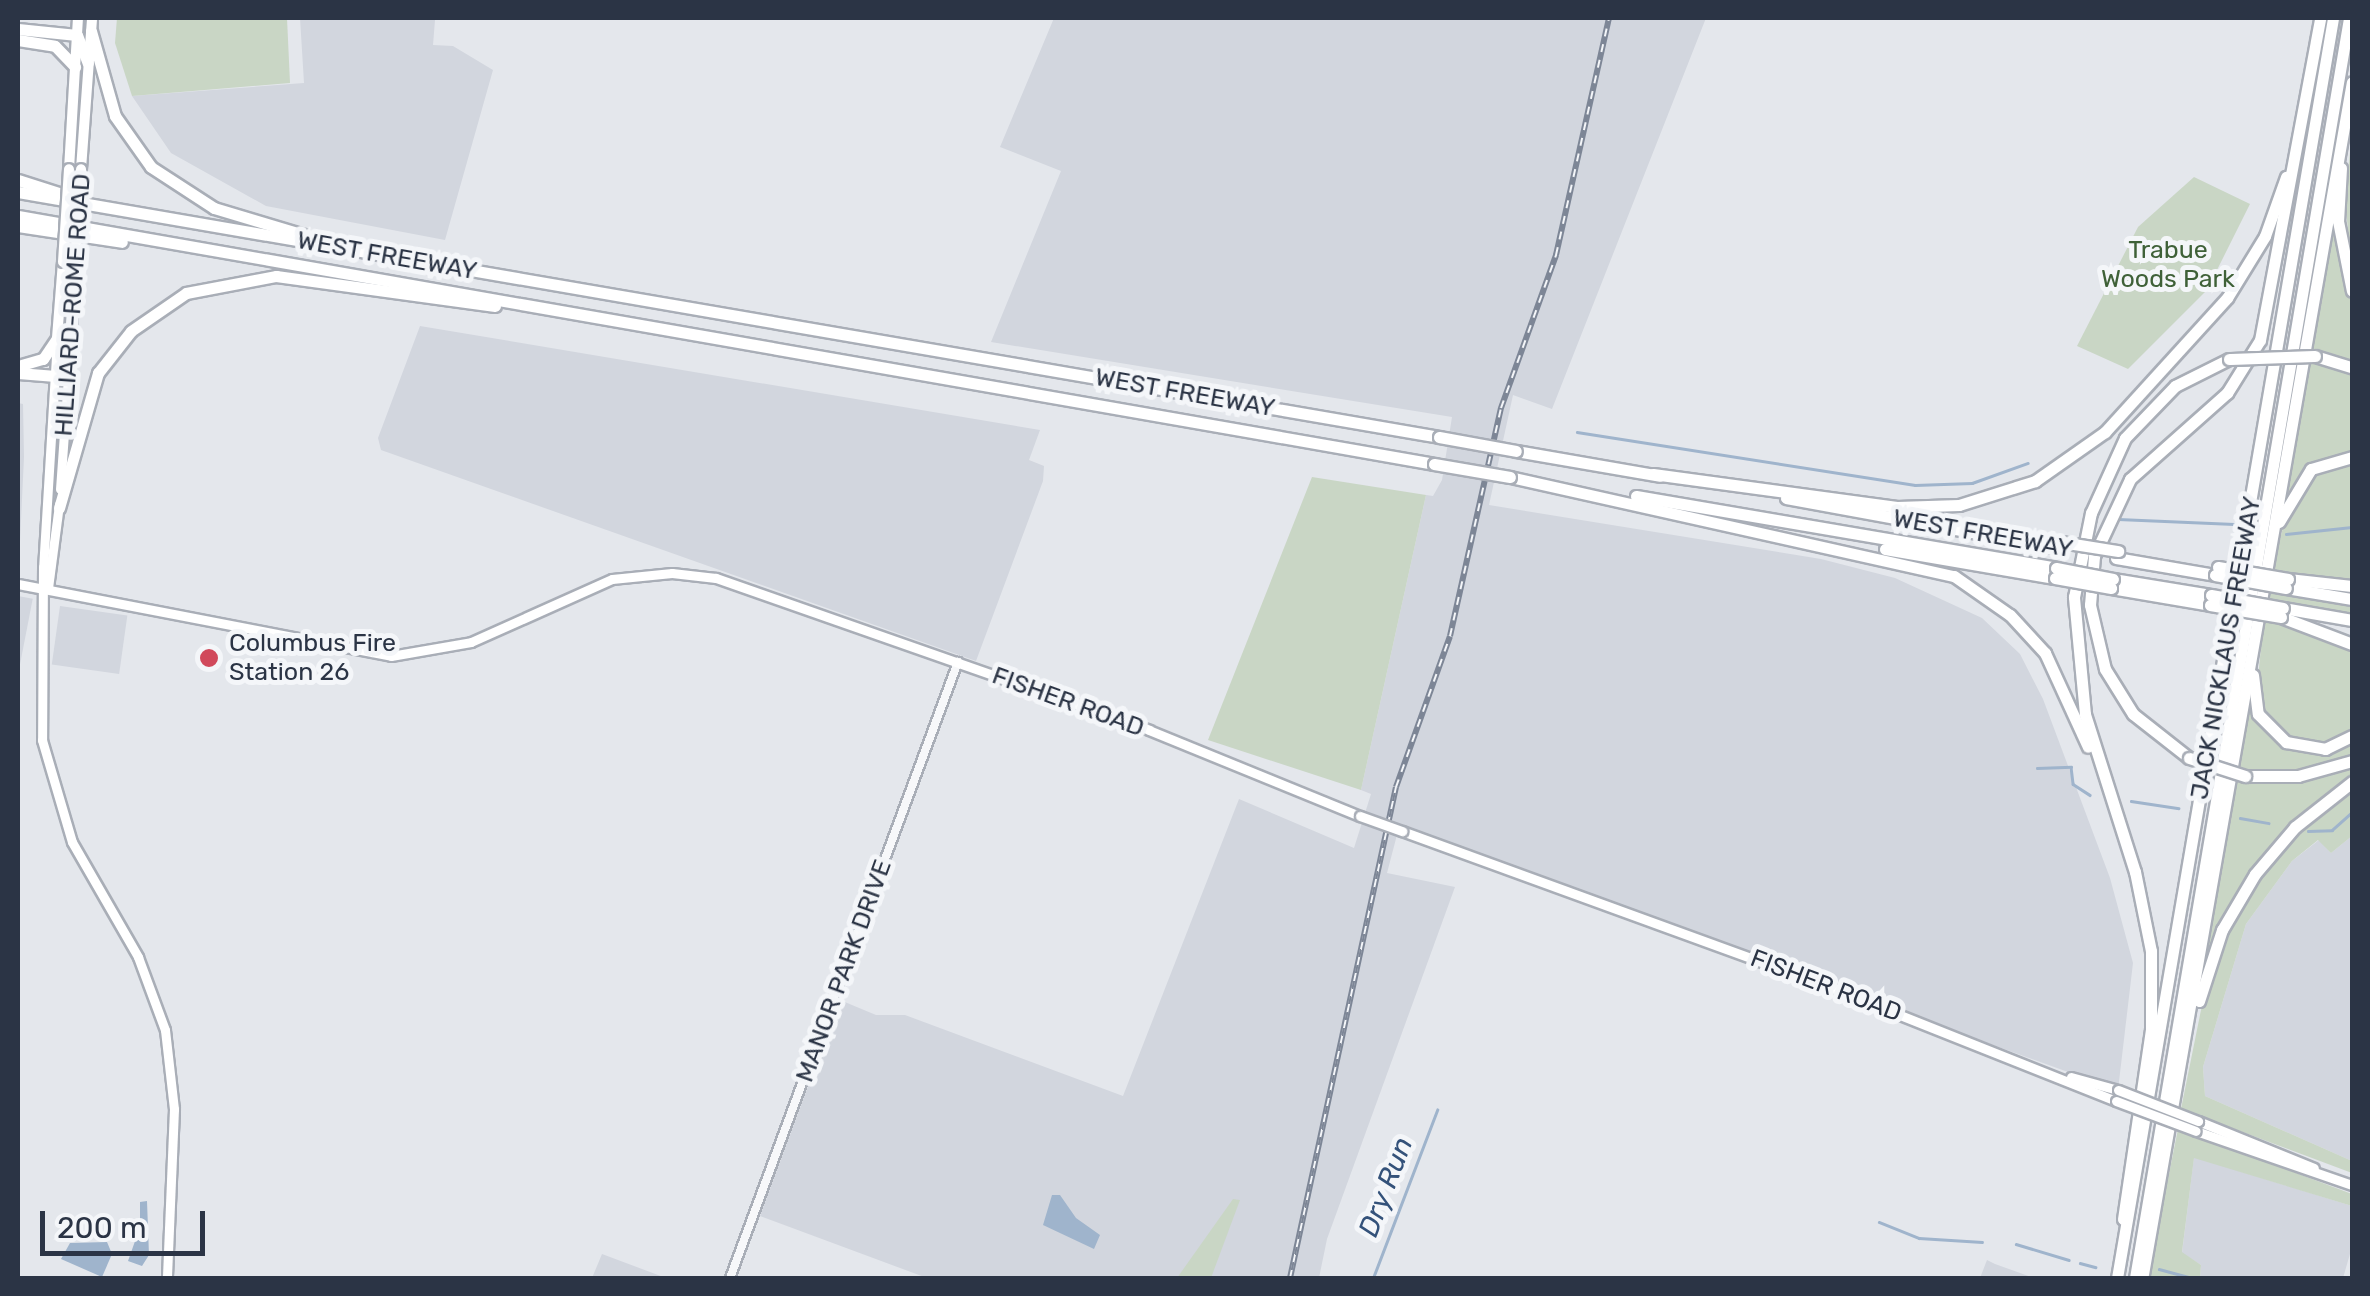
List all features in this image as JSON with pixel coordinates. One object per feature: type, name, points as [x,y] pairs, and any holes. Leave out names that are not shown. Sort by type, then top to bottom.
[{"type":"highway","points":[[2320,18],[2271,300],[2254,352],[2227,392],[2130,479],[2102,527],[2092,570],[2094,640],[2112,684],[2143,725],[2188,758],[2245,776],[2298,776],[2352,762]]},
{"type":"highway","name":"JACK NICKLAUS FREEWAY","points":[[2116,1278],[2333,18]]},
{"type":"highway","name":"JACK NICKLAUS FREEWAY","points":[[2138,1278],[2349,18]]},
{"type":"highway","points":[[18,29],[77,34],[88,63]]},
{"type":"highway","points":[[91,32],[107,94],[132,146],[166,180],[214,208],[335,241],[1051,370]]},
{"type":"highway","points":[[18,40],[55,46],[75,67]]},
{"type":"highway","points":[[2138,1278],[2184,1053],[2352,82]]},
{"type":"highway","points":[[2352,82],[2338,221],[2352,292]]},
{"type":"highway","points":[[1652,474],[1897,507],[1972,503],[2036,481],[2105,432],[2227,298],[2265,236],[2298,145]]},
{"type":"highway","points":[[18,180],[124,211]]},
{"type":"highway","name":"WEST FREEWAY","points":[[18,192],[2287,583],[2352,599]]},
{"type":"highway","name":"WEST FREEWAY","points":[[18,216],[2210,600],[2352,620]]},
{"type":"highway","points":[[18,226],[278,262]]},
{"type":"highway","points":[[59,508],[98,374],[131,332],[186,293],[276,276],[472,306],[520,305]]},
{"type":"highway","points":[[18,370],[43,359],[57,338]]},
{"type":"highway","points":[[2116,1278],[2153,1001],[2151,950],[2136,872],[2080,688],[2074,631],[2079,561],[2100,489],[2140,418],[2174,386],[2229,360],[2315,356],[2352,368]]},
{"type":"highway","points":[[18,370],[62,376]]},
{"type":"highway","points":[[2269,550],[2297,483],[2321,463],[2352,457]]},
{"type":"highway","points":[[1510,477],[1932,568],[1974,587],[2010,615],[2062,683],[2136,872]]},
{"type":"highway","points":[[1748,526],[2055,573]]},
{"type":"highway","points":[[2287,583],[2352,586]]},
{"type":"highway","points":[[2282,612],[2352,644]]},
{"type":"highway","points":[[2256,629],[2255,702],[2274,734],[2312,749],[2352,736]]},
{"type":"highway","points":[[2184,1053],[2222,930],[2244,891],[2294,827],[2352,782]]},
{"type":"main road","name":"HILLIARD-ROME ROAD","points":[[78,18],[69,168],[69,262],[41,722],[50,784],[72,842],[138,957],[169,1049],[174,1109],[167,1278]]},
{"type":"main road","name":"HILLIARD-ROME ROAD","points":[[47,591],[59,508],[62,376],[57,338],[82,169],[92,18]]},
{"type":"main road","name":"FISHER ROAD","points":[[18,584],[334,650],[402,655],[471,642],[598,583],[688,574],[742,585],[958,662],[1360,816],[2352,1184]]},
{"type":"street","name":"MANOR PARK DRIVE","points":[[730,1278],[958,662]]},
{"type":"shaded area","points":[[300,18],[435,20],[433,45],[453,46],[493,70],[445,240],[266,206],[171,153],[132,96],[304,83]]},
{"type":"shaded area","points":[[1054,18],[1706,18],[1552,409],[1513,395],[1489,505],[1821,559],[1895,578],[1982,618],[2020,654],[2043,699],[2110,878],[2133,963],[2118,1090],[1398,831],[1387,873],[1455,887],[1327,1239],[1319,1278],[927,1278],[760,1216],[840,1000],[876,1015],[905,1015],[1123,1096],[1239,799],[1354,848],[1371,794],[1361,790],[1426,495],[1433,496],[1442,480],[1452,417],[991,342],[1061,171],[1000,147]]},
{"type":"shaded area","points":[[420,326],[1040,430],[1029,460],[1044,466],[1043,481],[976,661],[381,450],[378,438]]},
{"type":"shaded area","points":[[18,403],[23,404],[24,457],[18,584]]},
{"type":"shaded area","points":[[18,596],[33,599],[18,663]]},
{"type":"shaded area","points":[[60,606],[127,615],[119,674],[52,664]]},
{"type":"shaded area","points":[[2352,836],[2352,1161],[2205,1096],[2203,1067],[2246,924],[2292,861],[2319,840],[2331,853]]},
{"type":"shaded area","points":[[2194,1157],[2352,1206],[2352,1247],[2343,1278],[2200,1278],[2201,1265],[2182,1253]]},
{"type":"shaded area","points":[[602,1254],[666,1278],[592,1278]]},
{"type":"shaded area","points":[[1987,1260],[1995,1264],[2034,1278],[1980,1278]]},
{"type":"green space","points":[[117,18],[287,18],[290,83],[132,96],[115,43]]},
{"type":"green space","points":[[2352,132],[2352,266],[2345,202]]},
{"type":"green space","name":"Trabue Woods Park","points":[[2194,177],[2250,204],[2207,290],[2128,369],[2077,346],[2138,227]]},
{"type":"green space","points":[[2332,199],[2352,297],[2352,360],[2309,348]]},
{"type":"green space","points":[[2308,360],[2352,373],[2352,454],[2308,467],[2282,500]]},
{"type":"green space","points":[[2352,460],[2352,583],[2272,572],[2285,519],[2309,475]]},
{"type":"green space","points":[[1312,477],[1426,495],[1361,790],[1208,740]]},
{"type":"green space","points":[[2269,589],[2352,604],[2350,613],[2267,599]]},
{"type":"green space","points":[[2264,617],[2352,649],[2352,730],[2325,746],[2296,744],[2264,718],[2257,688]]},
{"type":"green space","points":[[2248,698],[2279,742],[2316,753],[2352,739],[2352,757],[2286,772],[2238,769]]},
{"type":"green space","points":[[2352,767],[2352,779],[2253,872],[2200,983],[2235,780],[2279,783]]},
{"type":"green space","points":[[2352,786],[2352,836],[2331,853],[2318,840],[2292,861],[2246,924],[2203,1067],[2205,1096],[2352,1161],[2352,1173],[2181,1109],[2202,1005],[2226,933],[2288,840]]},
{"type":"green space","points":[[2178,1129],[2352,1194],[2352,1206],[2194,1158],[2182,1252],[2201,1265],[2200,1278],[2148,1278]]},
{"type":"green space","points":[[1233,1199],[1240,1200],[1211,1278],[1177,1278]]},
{"type":"water","points":[[1052,1195],[1060,1195],[1076,1218],[1100,1235],[1094,1249],[1043,1225]]},
{"type":"water","points":[[147,1201],[149,1255],[142,1266],[128,1261],[140,1227],[140,1202]]},
{"type":"water","points":[[107,1242],[112,1254],[102,1277],[61,1259],[70,1243]]},
{"type":"waterway","points":[[1577,432],[1915,485],[1972,483],[2028,463]]},
{"type":"waterway","points":[[2118,519],[2234,524]]},
{"type":"waterway","points":[[2286,534],[2352,527]]},
{"type":"waterway","points":[[2037,768],[2071,767],[2073,784],[2090,795]]},
{"type":"waterway","points":[[2131,801],[2178,808]]},
{"type":"waterway","points":[[2308,831],[2332,830],[2352,812]]},
{"type":"waterway","points":[[2240,818],[2269,823]]},
{"type":"waterway","name":"Dry Run","points":[[1373,1278],[1437,1110]]},
{"type":"waterway","points":[[1879,1222],[1919,1238],[1982,1242]]},
{"type":"waterway","points":[[2016,1244],[2069,1260]]},
{"type":"waterway","points":[[2080,1263],[2095,1267]]},
{"type":"waterway","points":[[2159,1269],[2193,1278]]},
{"type":"railway","points":[[1290,1278],[1396,787],[1450,636],[1501,408],[1556,255],[1609,18]]},
{"type":"place","name":"Columbus Fire Station 26","points":[[209,658]]}]
